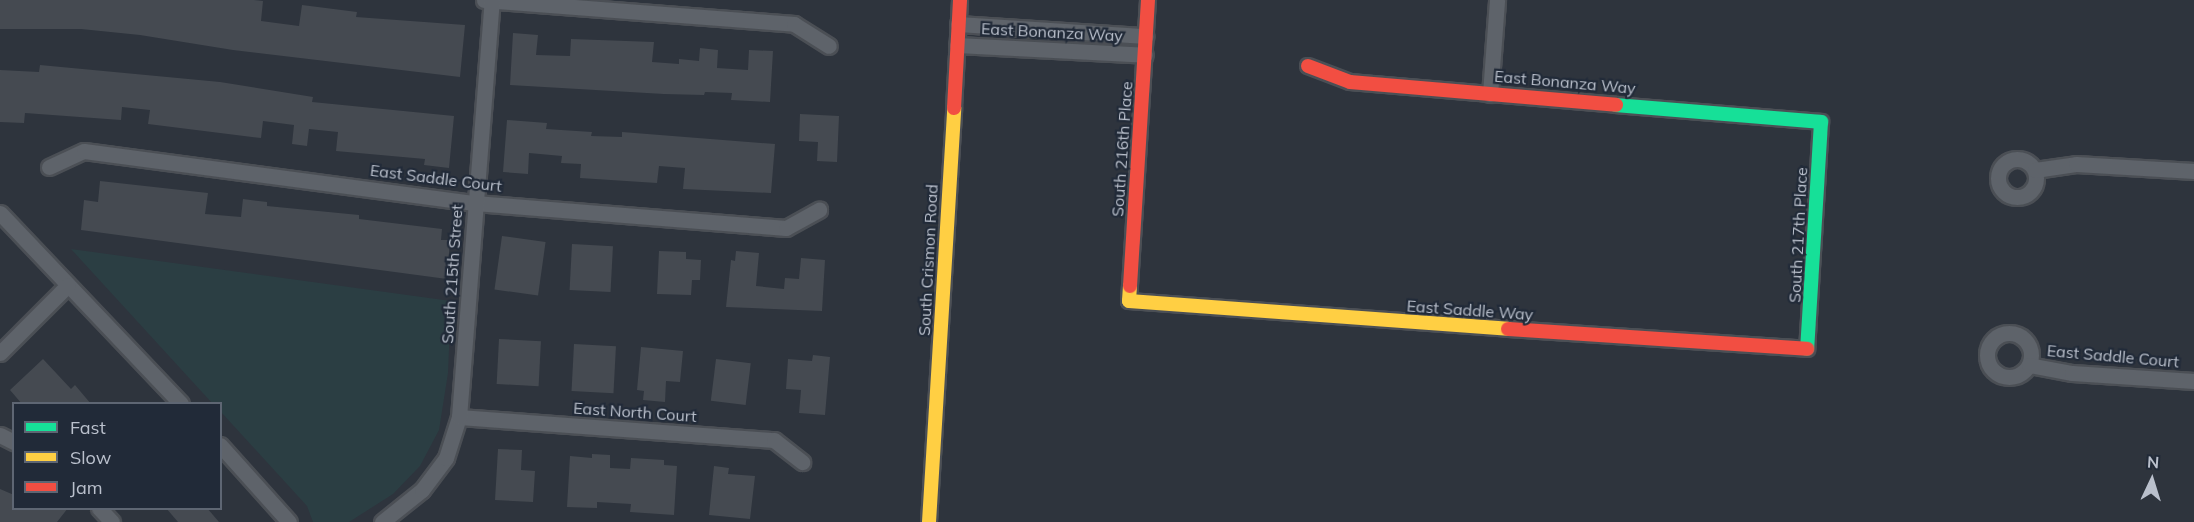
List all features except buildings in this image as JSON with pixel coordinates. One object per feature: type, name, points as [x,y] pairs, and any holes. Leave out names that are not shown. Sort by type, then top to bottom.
[{"type":"street","points":[[489,0],[794,24],[829,46]]},
{"type":"street","name":"South 215th Street","points":[[382,522],[422,490],[446,458],[459,417],[489,0]]},
{"type":"street","name":"South Crismon Road","points":[[929,522],[960,0]]},
{"type":"street","name":"South 216th Place","points":[[1129,301],[1148,0]]},
{"type":"street","points":[[1490,94],[1497,0]]},
{"type":"street","name":"East Bonanza Way","points":[[958,24],[1146,36]]},
{"type":"street","name":"East Bonanza Way","points":[[957,45],[1145,55]]},
{"type":"street","name":"East Bonanza Way","points":[[1308,66],[1350,82],[1821,122]]},
{"type":"street","name":"South 217th Place","points":[[1807,351],[1821,122]]},
{"type":"street","name":"East Saddle Court","points":[[49,167],[84,151],[476,203],[786,228],[819,210]]},
{"type":"street","points":[[2035,170],[2076,164],[2194,171]]},
{"type":"street","points":[[0,213],[179,402]]},
{"type":"street","points":[[0,353],[68,285]]},
{"type":"street","name":"East Saddle Way","points":[[1129,301],[1807,351]]},
{"type":"street","name":"East Saddle Court","points":[[2029,366],[2072,373],[2194,381]]},
{"type":"street","name":"East North Court","points":[[459,417],[774,440],[802,462]]},
{"type":"street","points":[[222,448],[289,522]]},
{"type":"street","points":[[101,510],[112,522]]},
{"type":"green space","points":[[71,249],[451,301],[448,373],[439,430],[420,466],[393,494],[349,522],[313,522],[307,506],[222,413],[222,402],[211,402]]},
{"type":"traffic: fast","points":[[1616,105],[1821,122],[1807,349]]},
{"type":"traffic: slow","points":[[929,522],[954,108]]},
{"type":"traffic: slow","points":[[1130,286],[1129,301],[1508,329]]},
{"type":"traffic: jam","points":[[954,108],[960,0]]},
{"type":"traffic: jam","points":[[1130,286],[1148,0]]},
{"type":"traffic: jam","points":[[1308,66],[1350,82],[1616,105]]},
{"type":"traffic: jam","points":[[1508,329],[1807,349]]}]
